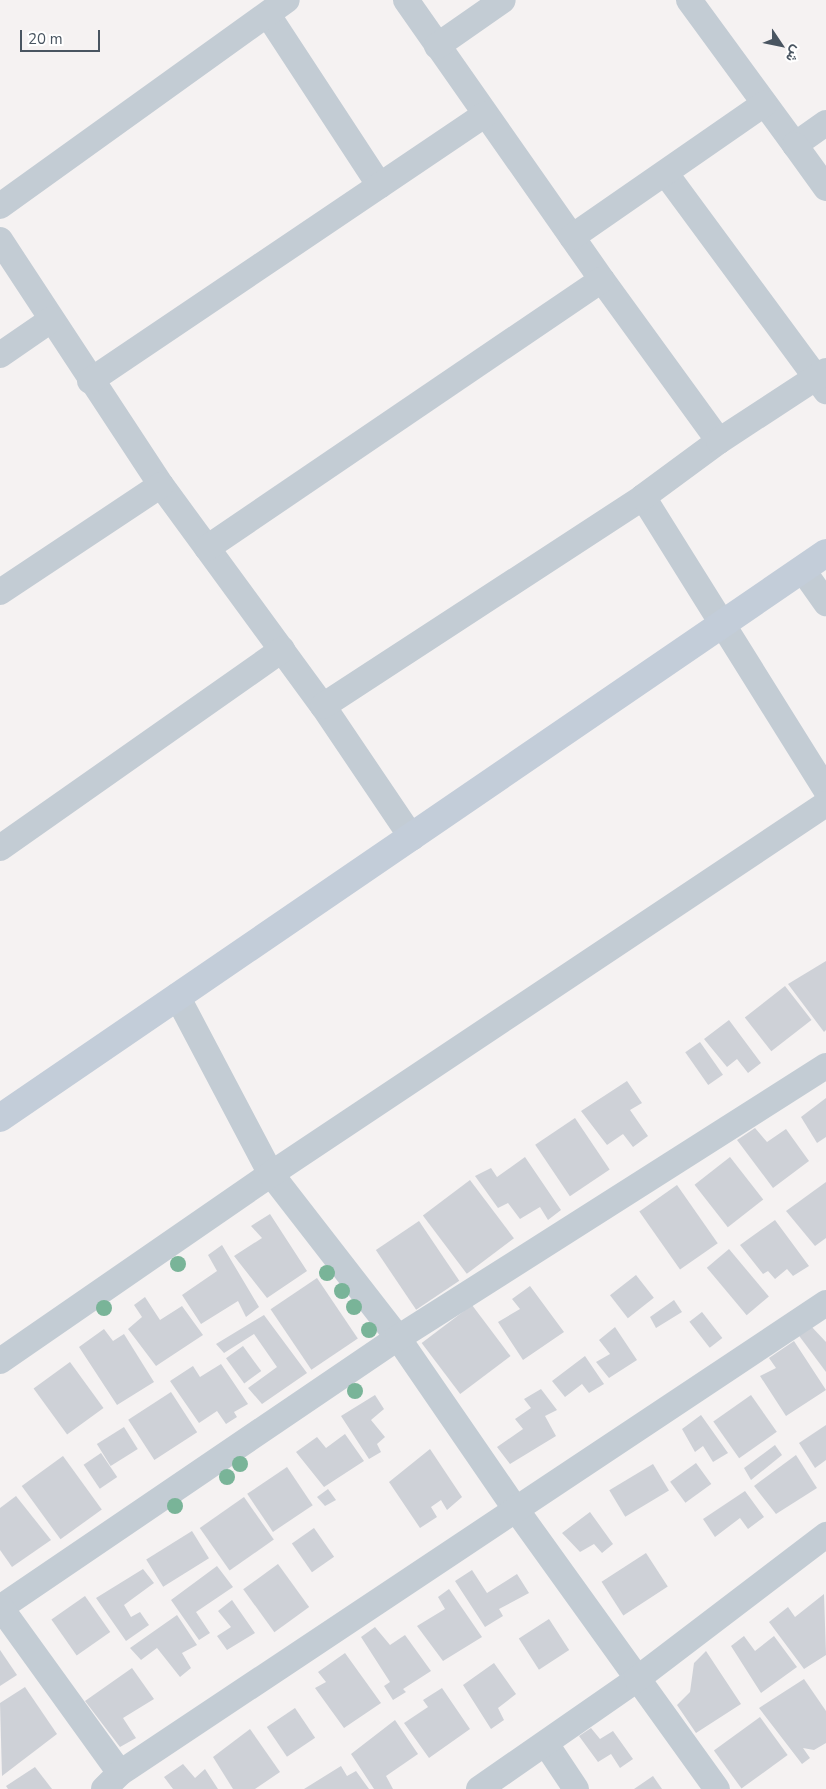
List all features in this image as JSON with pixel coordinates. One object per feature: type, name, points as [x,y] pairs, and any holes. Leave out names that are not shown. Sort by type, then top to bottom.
[{"type":"street","points":[[406,0],[602,280],[719,441]]},
{"type":"street","points":[[437,46],[503,0]]},
{"type":"street","points":[[689,0],[826,188]]},
{"type":"street","points":[[0,206],[278,8],[380,186]]},
{"type":"street","points":[[572,237],[666,174],[764,104]]},
{"type":"street","points":[[90,381],[485,115]]},
{"type":"street","points":[[795,145],[826,123]]},
{"type":"street","points":[[323,706],[643,497],[719,441],[822,380],[666,174]]},
{"type":"street","points":[[0,240],[90,381],[161,485],[323,706],[412,838]]},
{"type":"street","points":[[207,548],[602,280]]},
{"type":"street","points":[[0,355],[51,320]]},
{"type":"street","points":[[0,592],[161,485]]},
{"type":"street","points":[[643,497],[826,790]]},
{"type":"street","points":[[0,1118],[723,626],[826,553]]},
{"type":"street","points":[[802,569],[826,603]]},
{"type":"street","points":[[0,848],[282,650]]},
{"type":"street","points":[[0,1361],[271,1174],[826,804]]},
{"type":"street","points":[[177,996],[271,1174],[398,1338],[515,1508],[717,1789]]},
{"type":"street","points":[[826,1066],[398,1338],[1,1608],[112,1781],[515,1508],[826,1303]]},
{"type":"street","points":[[479,1789],[637,1679],[826,1535]]},
{"type":"street","points":[[546,1744],[576,1789]]},
{"type":"building","points":[[826,961],[826,1030],[824,1032],[788,984]]},
{"type":"building","points":[[785,986],[811,1020],[771,1051],[745,1017]]},
{"type":"building","points":[[729,1020],[761,1063],[748,1073],[737,1059],[727,1067],[704,1039]]},
{"type":"building","points":[[700,1042],[723,1075],[708,1085],[685,1052]]},
{"type":"building","points":[[627,1081],[642,1103],[630,1110],[648,1136],[633,1147],[623,1134],[607,1145],[581,1111]]},
{"type":"building","points":[[826,1098],[826,1137],[817,1143],[801,1117]]},
{"type":"building","points":[[575,1118],[610,1169],[570,1196],[535,1145]]},
{"type":"building","points":[[755,1128],[767,1142],[786,1129],[809,1161],[773,1188],[737,1140]]},
{"type":"building","points":[[525,1157],[561,1210],[548,1220],[540,1207],[520,1219],[508,1203],[498,1208],[475,1176],[491,1168],[497,1177]]},
{"type":"building","points":[[730,1157],[763,1200],[728,1227],[695,1185]]},
{"type":"building","points":[[470,1180],[514,1238],[467,1274],[423,1216]]},
{"type":"building","points":[[826,1182],[826,1238],[815,1246],[786,1211]]},
{"type":"building","points":[[677,1185],[718,1243],[680,1270],[639,1211]]},
{"type":"building","points":[[270,1214],[307,1271],[267,1298],[234,1256],[262,1238],[251,1226]]},
{"type":"building","points":[[775,1220],[809,1266],[793,1276],[787,1269],[775,1279],[768,1271],[763,1274],[740,1245]]},
{"type":"building","points":[[419,1221],[459,1281],[416,1310],[376,1250]]},
{"type":"building","points":[[222,1245],[259,1307],[246,1317],[238,1301],[201,1324],[182,1295],[217,1271],[208,1255]]},
{"type":"building","points":[[729,1249],[769,1296],[747,1315],[707,1268]]},
{"type":"building","points":[[636,1275],[654,1298],[628,1318],[610,1295]]},
{"type":"building","points":[[317,1278],[358,1339],[311,1370],[271,1309]]},
{"type":"building","points":[[530,1286],[564,1332],[523,1360],[498,1322],[520,1309],[512,1299]]},
{"type":"building","points":[[145,1297],[160,1320],[182,1306],[203,1335],[156,1366],[128,1329],[142,1317],[134,1305]]},
{"type":"building","points":[[674,1300],[682,1312],[656,1328],[650,1317]]},
{"type":"building","points":[[472,1305],[511,1356],[460,1394],[422,1343]]},
{"type":"building","points":[[702,1312],[722,1338],[710,1348],[689,1322]]},
{"type":"building","points":[[264,1315],[307,1373],[262,1404],[248,1388],[277,1367],[254,1334],[224,1353],[216,1344]]},
{"type":"building","points":[[810,1325],[826,1342],[826,1372],[797,1333]]},
{"type":"building","points":[[615,1327],[637,1360],[609,1378],[596,1362],[610,1354],[599,1340]]},
{"type":"building","points":[[104,1329],[113,1341],[124,1334],[154,1382],[117,1405],[79,1347]]},
{"type":"building","points":[[794,1341],[826,1390],[786,1416],[760,1376],[776,1368],[769,1358]]},
{"type":"building","points":[[243,1346],[261,1371],[244,1383],[226,1358]]},
{"type":"building","points":[[585,1356],[604,1384],[589,1393],[582,1384],[565,1397],[552,1381]]},
{"type":"building","points":[[70,1362],[104,1408],[67,1435],[34,1388]]},
{"type":"building","points":[[221,1364],[248,1404],[234,1412],[237,1417],[226,1424],[217,1411],[199,1423],[170,1381],[193,1366],[200,1377]]},
{"type":"building","points":[[541,1389],[557,1410],[545,1416],[556,1436],[510,1464],[497,1447],[523,1429],[515,1419],[531,1408],[524,1399]]},
{"type":"building","points":[[171,1392],[197,1432],[154,1460],[128,1420]]},
{"type":"building","points":[[375,1395],[384,1409],[371,1420],[385,1437],[377,1444],[381,1452],[369,1459],[341,1416]]},
{"type":"building","points":[[751,1395],[777,1432],[739,1458],[713,1421]]},
{"type":"building","points":[[701,1415],[728,1453],[713,1462],[703,1446],[695,1452],[682,1429]]},
{"type":"building","points":[[826,1425],[826,1460],[815,1468],[799,1443]]},
{"type":"building","points":[[124,1427],[138,1449],[111,1466],[97,1444]]},
{"type":"building","points":[[345,1434],[364,1461],[324,1487],[296,1452],[317,1437],[326,1448]]},
{"type":"building","points":[[775,1445],[782,1455],[751,1480],[744,1468]]},
{"type":"building","points":[[430,1449],[462,1497],[447,1510],[441,1500],[431,1507],[437,1517],[420,1528],[389,1482]]},
{"type":"building","points":[[101,1453],[117,1477],[100,1489],[84,1465]]},
{"type":"building","points":[[796,1455],[817,1488],[776,1514],[754,1486]]},
{"type":"building","points":[[63,1456],[102,1509],[61,1539],[22,1486]]},
{"type":"building","points":[[696,1463],[711,1484],[685,1503],[670,1482]]},
{"type":"building","points":[[653,1464],[669,1491],[625,1517],[609,1490]]},
{"type":"building","points":[[287,1467],[313,1505],[273,1532],[247,1494]]},
{"type":"building","points":[[328,1489],[336,1500],[325,1506],[317,1497]]},
{"type":"building","points":[[745,1491],[764,1517],[748,1529],[740,1518],[715,1537],[703,1519]]},
{"type":"building","points":[[16,1496],[51,1540],[12,1567],[0,1550],[0,1508]]},
{"type":"building","points":[[244,1497],[274,1540],[230,1571],[200,1528]]},
{"type":"building","points":[[590,1512],[613,1544],[602,1553],[594,1544],[580,1552],[562,1533]]},
{"type":"building","points":[[314,1528],[334,1557],[312,1572],[292,1543]]},
{"type":"building","points":[[192,1531],[209,1558],[163,1587],[146,1560]]},
{"type":"building","points":[[646,1553],[668,1587],[623,1615],[602,1582]]},
{"type":"building","points":[[278,1564],[309,1607],[274,1632],[243,1589]]},
{"type":"building","points":[[217,1566],[233,1587],[196,1612],[210,1633],[199,1640],[171,1600]]},
{"type":"building","points":[[143,1569],[154,1583],[124,1605],[131,1617],[140,1612],[149,1625],[126,1641],[96,1598]]},
{"type":"building","points":[[472,1570],[487,1593],[517,1574],[529,1593],[499,1609],[503,1616],[485,1627],[455,1581]]},
{"type":"building","points":[[449,1589],[482,1637],[443,1661],[417,1626],[445,1609],[438,1597]]},
{"type":"building","points":[[824,1594],[826,1655],[804,1669],[769,1622],[788,1607],[795,1617]]},
{"type":"building","points":[[85,1596],[110,1632],[77,1656],[51,1620]]},
{"type":"building","points":[[232,1600],[255,1633],[227,1650],[217,1636],[231,1627],[218,1611]]},
{"type":"building","points":[[177,1615],[197,1645],[182,1653],[191,1668],[180,1677],[157,1648],[141,1660],[130,1648]]},
{"type":"building","points":[[549,1619],[569,1650],[539,1670],[519,1639]]},
{"type":"building","points":[[375,1627],[390,1645],[405,1635],[431,1671],[403,1689],[406,1692],[393,1700],[384,1686],[390,1682],[361,1637]]},
{"type":"building","points":[[744,1636],[755,1651],[774,1636],[797,1667],[761,1693],[731,1646]]},
{"type":"building","points":[[0,1650],[17,1675],[0,1686]]},
{"type":"building","points":[[706,1651],[741,1704],[696,1733],[677,1705],[690,1692],[694,1663]]},
{"type":"building","points":[[345,1653],[381,1703],[344,1728],[315,1688],[326,1682],[318,1672]]},
{"type":"building","points":[[494,1663],[516,1694],[498,1708],[504,1720],[491,1729],[463,1685]]},
{"type":"building","points":[[132,1668],[154,1699],[123,1718],[136,1738],[120,1747],[85,1701]]},
{"type":"building","points":[[804,1679],[826,1711],[826,1743],[814,1750],[803,1748],[810,1758],[802,1764],[759,1708]]},
{"type":"building","points":[[25,1687],[57,1734],[2,1776],[0,1703]]},
{"type":"building","points":[[442,1688],[470,1729],[429,1758],[404,1723],[428,1707],[423,1700]]},
{"type":"building","points":[[295,1708],[315,1738],[287,1757],[267,1727]]},
{"type":"building","points":[[760,1717],[788,1755],[742,1789],[714,1751]]},
{"type":"building","points":[[395,1720],[418,1754],[386,1776],[393,1789],[374,1789],[351,1754]]},
{"type":"building","points":[[591,1728],[600,1739],[613,1731],[633,1759],[620,1768],[611,1754],[598,1762],[579,1736]]},
{"type":"building","points":[[250,1729],[280,1772],[255,1789],[233,1789],[213,1757]]},
{"type":"building","points":[[183,1764],[195,1778],[205,1769],[218,1789],[173,1789],[164,1777]]},
{"type":"building","points":[[341,1766],[347,1776],[356,1771],[369,1789],[304,1789]]},
{"type":"building","points":[[35,1767],[52,1789],[8,1789],[6,1786]]},
{"type":"building","points":[[653,1776],[662,1789],[634,1789]]}]
